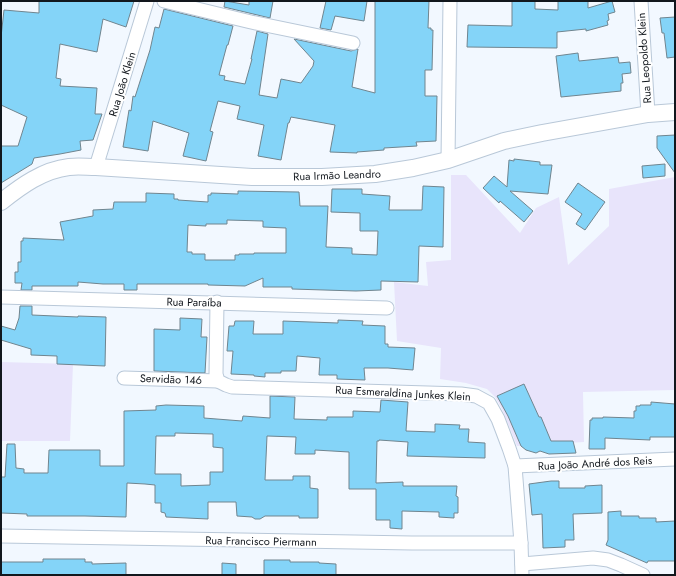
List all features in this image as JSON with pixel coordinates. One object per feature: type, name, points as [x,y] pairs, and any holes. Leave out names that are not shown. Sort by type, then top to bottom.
[{"type":"street","name":"Rua João Klein","points":[[96,167],[146,1]]},
{"type":"street","points":[[164,1],[251,22],[353,43]]},
{"type":"street","points":[[448,160],[450,1]]},
{"type":"street","name":"Rua Leopoldo Klein","points":[[641,1],[648,114]]},
{"type":"street","name":"Rua Irmão Leandro","points":[[1,202],[38,177],[68,167],[96,167],[252,176],[322,177],[375,174],[413,168],[448,160],[504,141],[542,133],[648,114],[675,112]]},
{"type":"street","name":"Rua Paraíba","points":[[1,297],[387,308]]},
{"type":"street","points":[[217,302],[216,374],[218,381]]},
{"type":"street","name":"Servidão 146","points":[[124,378],[218,381]]},
{"type":"street","name":"Rua Esmeraldina Junkes Klein","points":[[218,381],[232,387],[453,393],[476,396],[489,403],[510,448],[515,466],[522,569]]},
{"type":"street","name":"Rua João André dos Reis","points":[[515,466],[675,459]]},
{"type":"street","name":"Rua Francisco Piermann","points":[[1,536],[404,543],[521,543]]},
{"type":"street","points":[[522,569],[593,558],[608,560],[643,575]]},
{"type":"shaded area","points":[[451,175],[466,175],[520,233],[536,208],[559,197],[568,265],[609,226],[609,189],[675,177],[675,390],[583,392],[584,442],[517,446],[502,409],[495,397],[487,389],[466,383],[440,379],[441,348],[397,341],[394,282],[428,286],[426,262],[451,260]]},
{"type":"shaded area","points":[[1,362],[73,364],[70,441],[1,441]]},
{"type":"building","points":[[39,1],[134,1],[126,27],[103,19],[97,52],[60,44],[56,78],[61,79],[60,86],[97,88],[95,114],[102,114],[93,140],[80,141],[81,150],[34,158],[32,164],[1,183],[1,146],[18,146],[27,117],[1,105],[1,37],[4,10],[39,13]]},
{"type":"building","points":[[225,1],[249,5],[249,1],[273,1],[270,18],[224,7]]},
{"type":"building","points":[[326,1],[367,1],[364,21],[335,16],[331,30],[320,28]]},
{"type":"building","points":[[375,1],[429,1],[428,28],[433,30],[432,70],[425,70],[425,96],[437,96],[436,141],[416,142],[417,146],[384,148],[384,150],[357,153],[330,152],[335,125],[291,117],[288,123],[281,160],[258,156],[264,125],[237,119],[240,106],[218,101],[210,131],[213,132],[206,161],[183,156],[189,133],[153,121],[148,151],[123,147],[129,110],[131,111],[133,96],[135,97],[150,50],[155,27],[159,28],[164,9],[233,26],[219,75],[225,76],[224,80],[245,84],[252,59],[257,31],[268,34],[259,95],[277,98],[281,79],[301,83],[313,66],[314,61],[294,39],[351,51],[358,49],[352,87],[375,93]]},
{"type":"building","points":[[512,1],[535,1],[535,9],[558,10],[558,1],[588,1],[588,8],[612,1],[615,12],[608,14],[608,25],[586,31],[586,29],[557,32],[557,48],[467,47],[468,25],[512,26]]},
{"type":"building","points":[[675,17],[675,57],[667,58],[664,33],[662,33],[660,18]]},
{"type":"building","points":[[578,53],[579,61],[618,57],[619,63],[630,62],[631,73],[622,74],[623,83],[621,83],[621,91],[561,97],[556,56]]},
{"type":"building","points":[[675,135],[675,173],[657,148],[657,136]]},
{"type":"building","points":[[514,159],[540,162],[540,165],[552,165],[548,194],[510,191],[533,211],[524,222],[500,201],[499,203],[483,188],[494,176],[507,187],[509,160],[514,161]]},
{"type":"building","points":[[665,164],[665,176],[643,178],[642,166]]},
{"type":"building","points":[[578,183],[605,202],[585,230],[576,224],[582,214],[565,202]]},
{"type":"building","points":[[423,186],[444,187],[443,247],[419,246],[418,282],[381,281],[381,290],[356,291],[292,289],[292,287],[263,287],[263,278],[245,286],[208,284],[137,284],[137,290],[124,290],[124,284],[78,282],[78,286],[32,286],[32,290],[21,290],[22,283],[15,283],[15,272],[18,272],[18,262],[21,262],[21,241],[23,241],[23,238],[64,240],[60,222],[93,216],[93,210],[113,209],[114,202],[146,202],[146,193],[174,194],[174,199],[178,200],[208,202],[208,195],[211,195],[211,193],[238,194],[238,191],[299,192],[300,206],[328,206],[326,247],[352,248],[352,254],[377,255],[378,231],[360,231],[360,213],[331,212],[332,189],[362,189],[362,194],[390,196],[389,210],[422,210]],"holes":[[[227,220],[263,221],[263,227],[286,228],[286,253],[239,254],[235,255],[235,260],[205,260],[205,254],[192,254],[192,252],[187,252],[188,225],[206,226],[206,224],[227,224]]]},
{"type":"building","points":[[20,306],[32,306],[32,315],[106,317],[105,366],[57,364],[57,356],[31,355],[31,349],[1,340],[1,326],[15,330],[19,318]]},
{"type":"building","points":[[180,318],[202,319],[201,337],[207,337],[205,373],[154,371],[154,329],[180,330]]},
{"type":"building","points":[[338,320],[363,321],[362,325],[385,326],[385,344],[388,344],[388,347],[415,348],[413,370],[364,368],[365,380],[337,379],[337,375],[319,375],[320,358],[297,356],[296,371],[265,373],[265,377],[231,374],[233,351],[227,351],[229,326],[234,326],[235,321],[254,321],[253,334],[283,334],[283,321],[338,323]]},
{"type":"building","points":[[524,384],[539,417],[541,417],[551,441],[573,441],[576,453],[549,454],[540,451],[536,453],[526,450],[521,446],[508,416],[497,396]]},
{"type":"building","points":[[270,396],[295,397],[294,419],[327,420],[327,417],[353,417],[353,411],[380,412],[381,400],[408,402],[406,431],[435,432],[435,424],[460,425],[459,429],[469,429],[468,442],[485,443],[485,458],[407,456],[408,442],[377,441],[376,483],[403,482],[403,486],[457,486],[456,496],[458,497],[458,513],[454,513],[454,518],[439,517],[439,512],[402,511],[402,529],[390,528],[390,520],[376,520],[376,489],[349,489],[349,452],[315,450],[315,454],[295,454],[296,437],[267,436],[265,480],[293,480],[293,476],[310,476],[310,488],[318,489],[318,518],[299,518],[299,516],[265,516],[260,519],[255,519],[252,517],[237,516],[236,502],[208,502],[208,519],[166,517],[165,513],[161,512],[161,503],[155,503],[155,485],[127,483],[126,517],[27,516],[27,514],[1,513],[1,477],[5,477],[7,444],[15,444],[16,468],[24,469],[24,473],[48,473],[49,450],[100,450],[100,466],[124,466],[124,411],[156,410],[156,406],[166,405],[204,406],[204,418],[242,421],[243,416],[270,418]],"holes":[[[175,433],[213,434],[213,447],[223,448],[223,472],[210,472],[210,485],[181,486],[181,474],[155,474],[156,436],[175,436]]]},
{"type":"building","points":[[651,402],[675,404],[675,437],[650,437],[650,440],[605,438],[605,449],[589,449],[590,420],[592,420],[592,418],[634,418],[636,406],[651,405]]},
{"type":"building","points":[[559,481],[559,488],[585,488],[585,486],[602,485],[602,513],[573,514],[574,540],[565,540],[565,547],[543,548],[542,514],[532,515],[529,484]]},
{"type":"building","points":[[621,511],[621,516],[656,518],[656,522],[675,521],[675,561],[648,561],[647,563],[606,545],[608,540],[608,512]]},
{"type":"building","points":[[43,559],[85,559],[85,562],[92,562],[92,564],[126,563],[126,575],[1,575],[1,562],[43,562]]},
{"type":"building","points":[[264,560],[290,560],[290,562],[319,562],[336,564],[336,575],[264,575]]},
{"type":"building","points":[[222,563],[236,564],[236,575],[222,575]]}]
